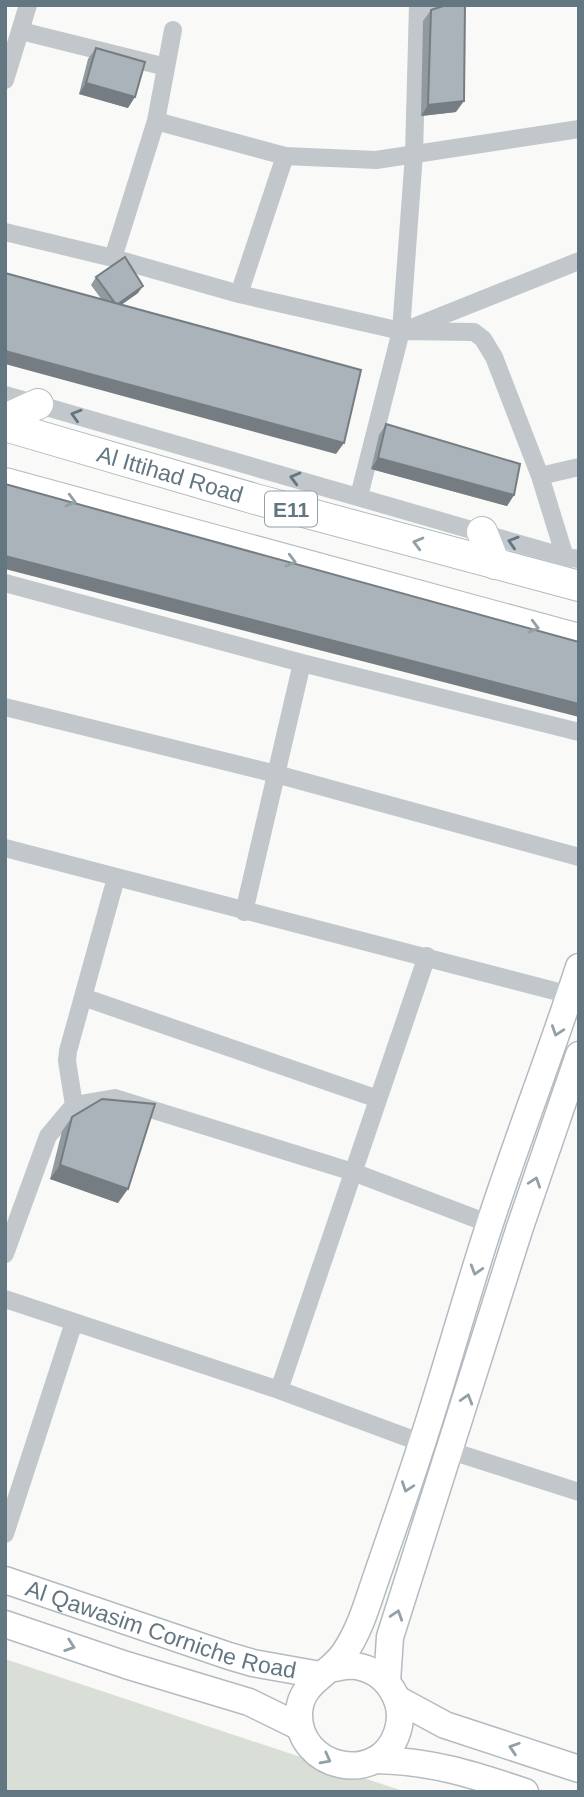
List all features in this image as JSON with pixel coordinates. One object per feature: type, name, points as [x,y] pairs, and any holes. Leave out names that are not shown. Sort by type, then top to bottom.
[{"type":"main road","points":[[5,419],[38,404]]},
{"type":"main road","name":"Al Ittihad Road","points":[[5,426],[255,499],[579,586]]},
{"type":"main road","name":"E11","points":[[5,483],[579,639]]},
{"type":"main road","points":[[482,532],[495,564]]},
{"type":"street","points":[[5,80],[28,5]]},
{"type":"street","points":[[359,496],[401,331],[414,155],[418,9],[447,5]]},
{"type":"street","points":[[113,258],[156,121],[173,30]]},
{"type":"street","points":[[21,31],[166,67]]},
{"type":"street","points":[[156,121],[285,156],[376,160],[579,129]]},
{"type":"street","points":[[239,295],[285,156]]},
{"type":"street","points":[[5,232],[113,258],[239,295],[401,331],[474,332],[483,339],[494,357],[572,558]]},
{"type":"street","points":[[401,331],[579,261]]},
{"type":"street","points":[[5,394],[572,558]]},
{"type":"street","points":[[540,476],[579,467]]},
{"type":"street","points":[[5,583],[302,663],[579,732]]},
{"type":"street","points":[[244,912],[302,663]]},
{"type":"street","points":[[5,707],[276,774],[579,857]]},
{"type":"street","points":[[5,848],[570,995]]},
{"type":"street","points":[[74,1105],[67,1061],[116,878]]},
{"type":"street","points":[[279,1390],[427,957]]},
{"type":"street","points":[[525,1792],[437,1765],[412,1761],[375,1760],[345,1766],[329,1762],[316,1754],[306,1742],[300,1727],[299,1712],[309,1685],[327,1671],[359,1630],[422,1443],[490,1224],[579,967]]},
{"type":"street","points":[[83,996],[378,1100]]},
{"type":"street","points":[[375,1760],[388,1748],[397,1733],[400,1716],[392,1691],[390,1637],[519,1230],[579,1055]]},
{"type":"street","points":[[5,1254],[48,1136],[74,1105],[115,1098],[353,1172],[490,1224]]},
{"type":"street","points":[[5,1299],[279,1390],[422,1443]]},
{"type":"street","points":[[5,1534],[74,1322]]},
{"type":"street","points":[[451,1451],[579,1492]]},
{"type":"street","name":"Al Qawasim Corniche Road","points":[[5,1580],[253,1663],[327,1671]]},
{"type":"street","name":"Al Qawasim Corniche Road","points":[[5,1624],[249,1702],[300,1727]]},
{"type":"street","points":[[327,1671],[353,1665],[372,1670],[392,1691],[445,1725],[579,1769]]},
{"type":"shaded area","points":[[5,1659],[406,1792],[5,1792]]},
{"type":"building","points":[[446,5],[465,5],[464,101],[428,105],[431,10]]},
{"type":"building","points":[[96,48],[145,62],[135,97],[86,83]]},
{"type":"building","points":[[125,257],[143,286],[118,304],[96,277]]},
{"type":"building","points":[[5,273],[361,370],[344,443],[5,351]]},
{"type":"building","points":[[386,424],[520,464],[514,495],[378,458]]},
{"type":"building","points":[[5,484],[579,642],[579,704],[5,556]]},
{"type":"building","points":[[102,1099],[155,1104],[128,1189],[60,1165],[72,1117]]}]
